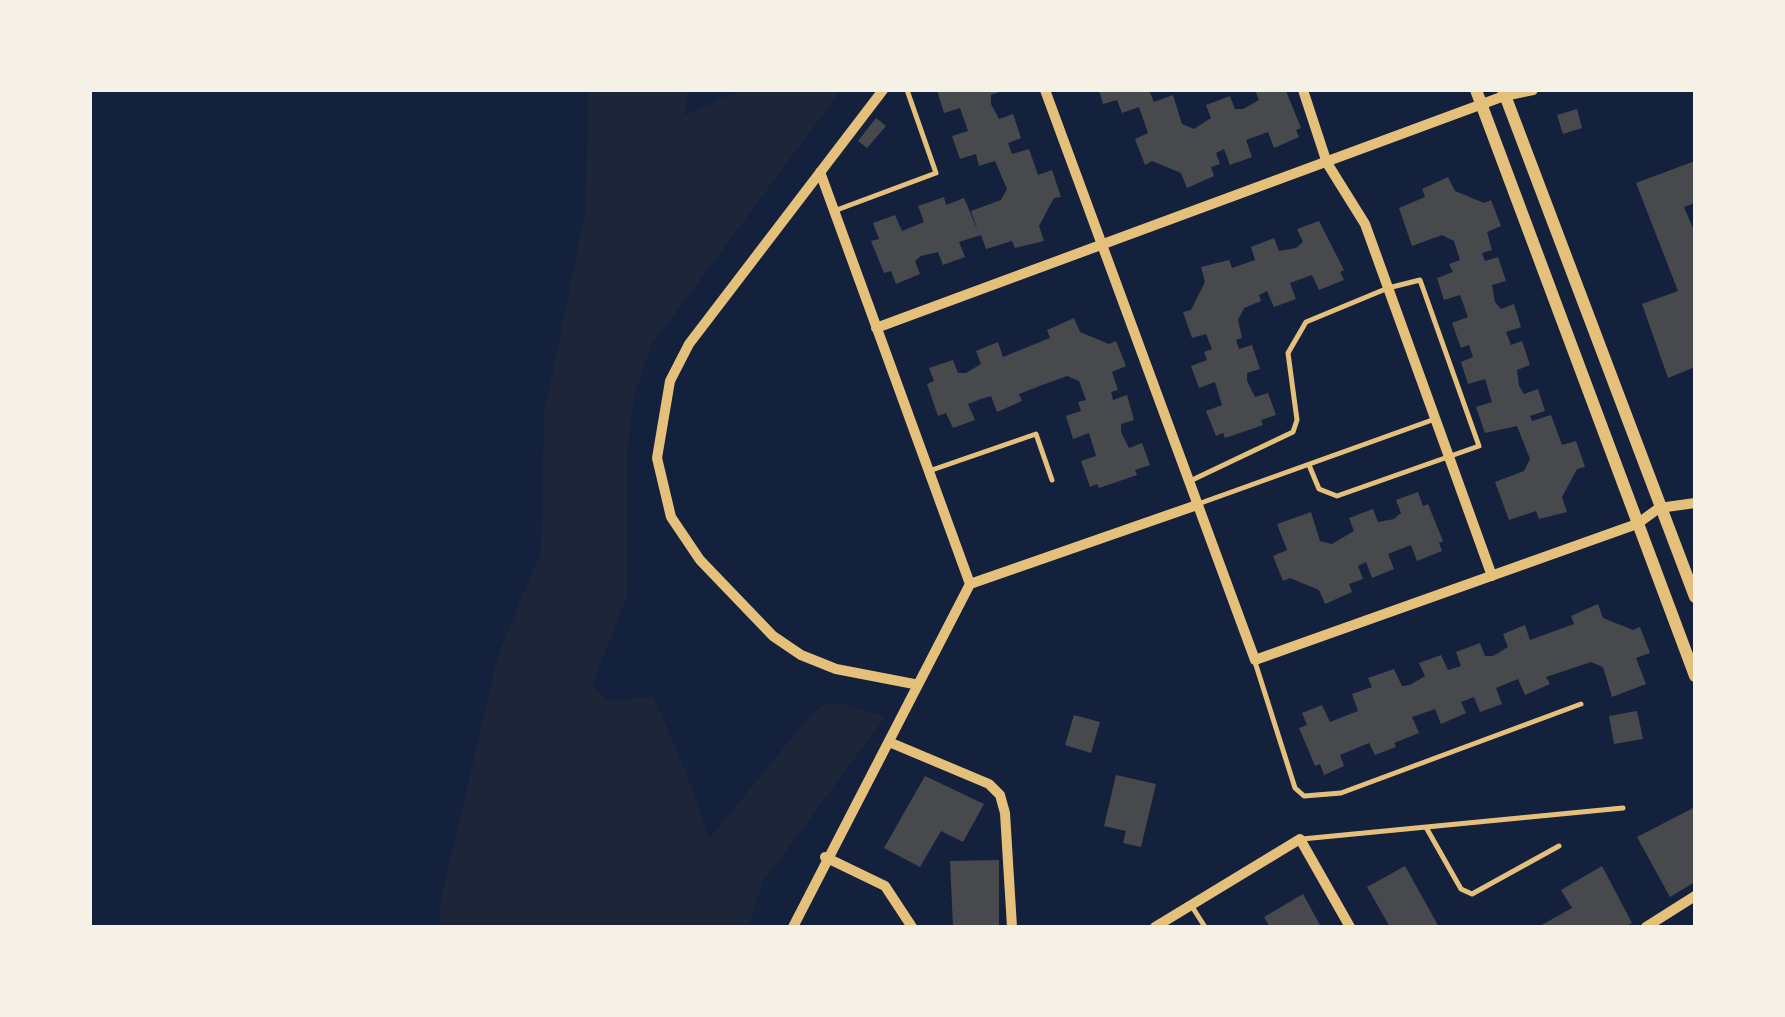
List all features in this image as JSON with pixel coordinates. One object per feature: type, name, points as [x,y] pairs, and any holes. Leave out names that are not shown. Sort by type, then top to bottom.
[{"type":"street","points":[[883,90],[689,344],[670,381],[660,420],[657,458],[660,488],[671,518],[700,560],[774,636],[801,655],[836,669],[914,684]]},
{"type":"street","points":[[1045,90],[1255,660],[1638,524],[1660,508],[1695,503]]},
{"type":"street","points":[[1303,90],[1328,163],[1365,224],[1492,576]]},
{"type":"street","points":[[1476,90],[1695,676]]},
{"type":"street","points":[[876,328],[1481,106],[1503,93],[1532,90]]},
{"type":"street","points":[[1503,93],[1695,597]]},
{"type":"street","points":[[820,172],[970,584]]},
{"type":"street","points":[[797,924],[825,857],[970,584],[1197,505]]},
{"type":"street","points":[[888,742],[988,784],[1000,796],[1005,813],[1012,927]]},
{"type":"street","points":[[1155,927],[1300,839],[1350,927]]},
{"type":"street","points":[[825,857],[885,886],[912,927]]},
{"type":"street","points":[[1646,927],[1695,896]]},
{"type":"lane","points":[[834,210],[936,173],[907,90]]},
{"type":"lane","points":[[1188,482],[1292,432],[1297,420],[1288,353],[1306,322],[1388,288],[1420,280],[1479,446],[1337,496],[1319,490],[1308,464]]},
{"type":"lane","points":[[1197,505],[1435,419]]},
{"type":"lane","points":[[928,471],[1036,434],[1052,480]]},
{"type":"lane","points":[[1255,660],[1295,788],[1304,796],[1341,793],[1581,704]]},
{"type":"lane","points":[[1300,839],[1623,808]]},
{"type":"lane","points":[[1427,828],[1462,889],[1472,894],[1559,846]]},
{"type":"lane","points":[[1191,905],[1205,927]]},
{"type":"shaded area","points":[[588,90],[689,90],[684,115],[741,90],[841,90],[651,346],[634,397],[627,452],[627,597],[592,685],[609,701],[653,697],[685,769],[709,839],[809,717],[825,704],[843,704],[885,717],[763,882],[748,927],[440,927],[439,908],[498,655],[541,551],[544,415],[586,207]]},
{"type":"building","points":[[937,90],[1005,90],[991,95],[991,104],[999,119],[1013,114],[1021,138],[1008,143],[1012,154],[1029,149],[1038,175],[1052,170],[1061,197],[1054,198],[1039,226],[1044,241],[1015,248],[1012,241],[986,249],[981,235],[959,242],[965,257],[943,265],[938,252],[921,256],[915,261],[920,274],[896,284],[891,271],[884,273],[871,241],[879,239],[873,223],[895,215],[902,231],[924,222],[918,206],[944,197],[946,205],[964,198],[978,231],[971,211],[1001,200],[1007,189],[995,161],[979,166],[976,154],[960,159],[952,136],[968,131],[960,108],[944,113]]},
{"type":"building","points":[[1099,90],[1149,90],[1154,102],[1173,95],[1182,124],[1194,129],[1211,118],[1206,105],[1230,96],[1235,109],[1243,109],[1259,100],[1255,90],[1286,91],[1301,128],[1296,130],[1299,137],[1274,148],[1268,132],[1246,140],[1252,157],[1230,165],[1224,149],[1216,153],[1220,164],[1211,167],[1214,176],[1187,188],[1181,173],[1152,161],[1145,165],[1135,139],[1148,133],[1139,107],[1122,113],[1117,100],[1103,104]]},
{"type":"building","points":[[1577,109],[1582,128],[1563,134],[1557,115]]},
{"type":"building","points":[[876,118],[886,126],[867,148],[858,141]]},
{"type":"building","points":[[1695,161],[1695,203],[1684,207],[1695,233],[1695,367],[1668,378],[1642,304],[1678,291],[1636,183]]},
{"type":"building","points":[[1448,177],[1455,191],[1484,203],[1491,200],[1501,226],[1487,232],[1492,250],[1482,253],[1485,261],[1498,257],[1506,281],[1492,285],[1495,302],[1501,309],[1514,304],[1521,327],[1506,332],[1511,345],[1522,341],[1530,365],[1517,370],[1519,386],[1524,394],[1538,389],[1545,411],[1530,416],[1532,421],[1551,415],[1562,445],[1576,441],[1585,467],[1577,469],[1562,497],[1567,512],[1539,519],[1536,511],[1509,520],[1495,482],[1524,471],[1530,459],[1517,426],[1485,433],[1476,407],[1492,402],[1485,379],[1468,384],[1461,362],[1473,357],[1469,345],[1461,348],[1452,323],[1468,317],[1460,295],[1444,300],[1437,278],[1453,272],[1449,264],[1460,260],[1454,241],[1442,235],[1412,246],[1399,208],[1425,197],[1422,189]]},
{"type":"building","points":[[1319,221],[1344,270],[1340,272],[1344,280],[1319,290],[1312,275],[1290,283],[1296,299],[1274,307],[1267,291],[1259,295],[1261,301],[1244,308],[1238,320],[1242,338],[1236,340],[1239,349],[1252,345],[1260,369],[1247,373],[1247,381],[1255,397],[1268,393],[1276,415],[1261,420],[1263,425],[1225,438],[1223,433],[1216,436],[1206,411],[1222,405],[1215,382],[1199,388],[1191,366],[1207,360],[1204,352],[1212,349],[1206,334],[1192,338],[1183,312],[1191,310],[1205,282],[1201,267],[1229,260],[1232,268],[1255,260],[1251,247],[1274,238],[1279,251],[1296,248],[1303,242],[1297,229]]},
{"type":"building","points":[[1074,318],[1080,332],[1109,344],[1116,341],[1126,366],[1112,372],[1118,390],[1111,392],[1113,400],[1127,395],[1134,420],[1121,424],[1121,432],[1129,448],[1142,443],[1150,465],[1135,470],[1137,475],[1099,488],[1097,484],[1090,487],[1081,461],[1096,456],[1089,433],[1073,439],[1066,416],[1081,411],[1078,402],[1086,400],[1079,381],[1067,376],[1037,387],[1019,394],[1022,401],[997,412],[991,396],[981,399],[968,404],[975,420],[953,428],[946,413],[938,416],[927,384],[934,381],[929,368],[953,360],[958,373],[966,373],[981,364],[976,351],[998,342],[1003,357],[1050,338],[1047,330]]},
{"type":"building","points":[[1418,492],[1423,506],[1428,504],[1443,541],[1439,543],[1442,551],[1417,561],[1411,545],[1388,554],[1394,569],[1372,578],[1366,562],[1358,566],[1363,579],[1349,584],[1352,592],[1325,604],[1319,590],[1290,578],[1283,581],[1273,556],[1287,550],[1277,524],[1311,512],[1320,541],[1332,544],[1354,531],[1349,518],[1373,509],[1378,522],[1394,519],[1401,513],[1396,500]]},
{"type":"building","points":[[1598,604],[1603,618],[1633,630],[1640,627],[1650,653],[1636,658],[1646,684],[1612,697],[1603,667],[1591,662],[1546,677],[1550,684],[1525,695],[1518,679],[1496,688],[1502,704],[1480,712],[1474,697],[1461,702],[1466,713],[1441,724],[1435,709],[1412,717],[1419,733],[1394,743],[1396,747],[1375,755],[1369,743],[1340,755],[1344,766],[1324,775],[1320,764],[1315,766],[1299,728],[1307,725],[1302,713],[1322,705],[1330,722],[1358,711],[1352,694],[1372,687],[1368,678],[1394,669],[1402,686],[1410,685],[1425,676],[1419,663],[1441,655],[1448,670],[1461,666],[1456,652],[1480,643],[1485,656],[1493,656],[1508,647],[1503,634],[1525,625],[1530,640],[1574,624],[1571,616]]},
{"type":"building","points":[[1637,711],[1643,739],[1614,744],[1609,716]]},
{"type":"building","points":[[1074,715],[1100,722],[1091,753],[1065,745]]},
{"type":"building","points":[[1116,775],[1156,784],[1141,847],[1123,843],[1126,831],[1104,826]]},
{"type":"building","points":[[925,776],[984,804],[963,842],[941,831],[920,867],[884,848]]},
{"type":"building","points":[[1695,807],[1695,882],[1670,897],[1637,837]]},
{"type":"building","points":[[999,860],[999,927],[953,927],[950,861]]},
{"type":"building","points":[[1405,866],[1439,927],[1390,927],[1367,887]]},
{"type":"building","points":[[1602,866],[1632,923],[1625,927],[1538,927],[1572,908],[1561,890]]},
{"type":"building","points":[[1303,894],[1321,927],[1270,927],[1264,917]]}]
